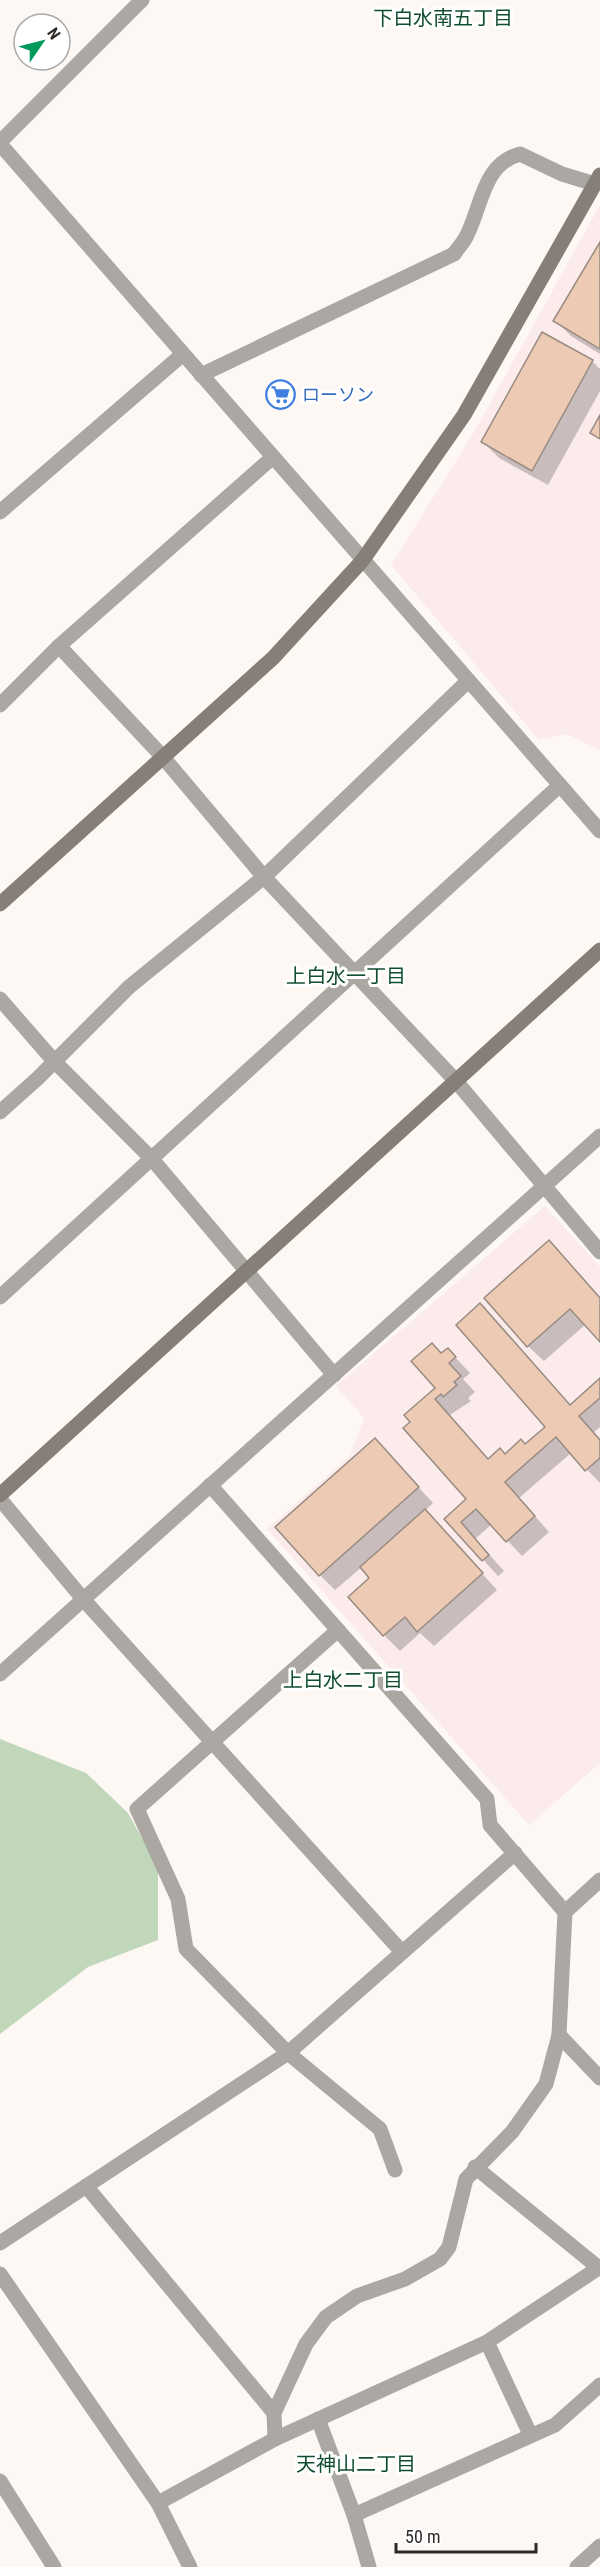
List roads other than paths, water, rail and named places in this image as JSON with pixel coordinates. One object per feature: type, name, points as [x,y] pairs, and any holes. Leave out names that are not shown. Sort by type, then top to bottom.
[{"type":"street","points":[[142,0],[0,143],[362,561],[600,831]]},
{"type":"street","points":[[0,904],[273,658],[362,561],[465,415],[598,179],[562,174],[520,154],[505,158],[490,174],[466,237],[454,254],[201,375]]},
{"type":"street","points":[[0,512],[183,354]]},
{"type":"street","points":[[1,702],[59,646],[273,457]]},
{"type":"street","points":[[59,646],[162,756],[264,877],[455,1080],[600,1252]]},
{"type":"street","points":[[0,1112],[129,987],[264,877],[468,681]]},
{"type":"street","points":[[0,1297],[559,786]]},
{"type":"street","points":[[402,1952],[83,1599],[0,1497],[245,1271],[600,950]]},
{"type":"street","points":[[0,999],[54,1061],[152,1159],[334,1375]]},
{"type":"street","points":[[0,1674],[600,1136]]},
{"type":"street","points":[[210,1485],[487,1799],[490,1825],[565,1912],[559,2035],[546,2084],[512,2132],[475,2167],[466,2179],[449,2247],[440,2259],[405,2279],[357,2296],[326,2317],[306,2344],[274,2414],[275,2439]]},
{"type":"street","points":[[338,1630],[137,1809],[178,1899],[186,1949],[288,2053],[380,2129],[395,2170]]},
{"type":"street","points":[[0,2243],[288,2053],[514,1853]]},
{"type":"street","points":[[565,1912],[600,1880]]},
{"type":"street","points":[[559,2035],[598,2073]]},
{"type":"street","points":[[158,2503],[275,2439],[487,2342],[599,2267],[475,2167]]},
{"type":"street","points":[[86,2186],[274,2414]]},
{"type":"street","points":[[0,2274],[158,2503],[190,2567]]},
{"type":"street","points":[[487,2342],[530,2434]]},
{"type":"street","points":[[354,2515],[530,2434],[555,2426],[600,2385]]},
{"type":"street","points":[[318,2419],[354,2515],[369,2567]]},
{"type":"street","points":[[0,2481],[54,2567]]},
{"type":"street","points":[[577,2567],[600,2546]]},
{"type":"place","name":"ローソン","points":[[281,395]]},
{"type":"district","name":"下白水南五丁目","points":[[443,18]]},
{"type":"district","name":"上白水一丁目","points":[[346,976]]},
{"type":"district","name":"上白水二丁目","points":[[343,1680]]},
{"type":"district","name":"天神山二丁目","points":[[356,2464]]}]
